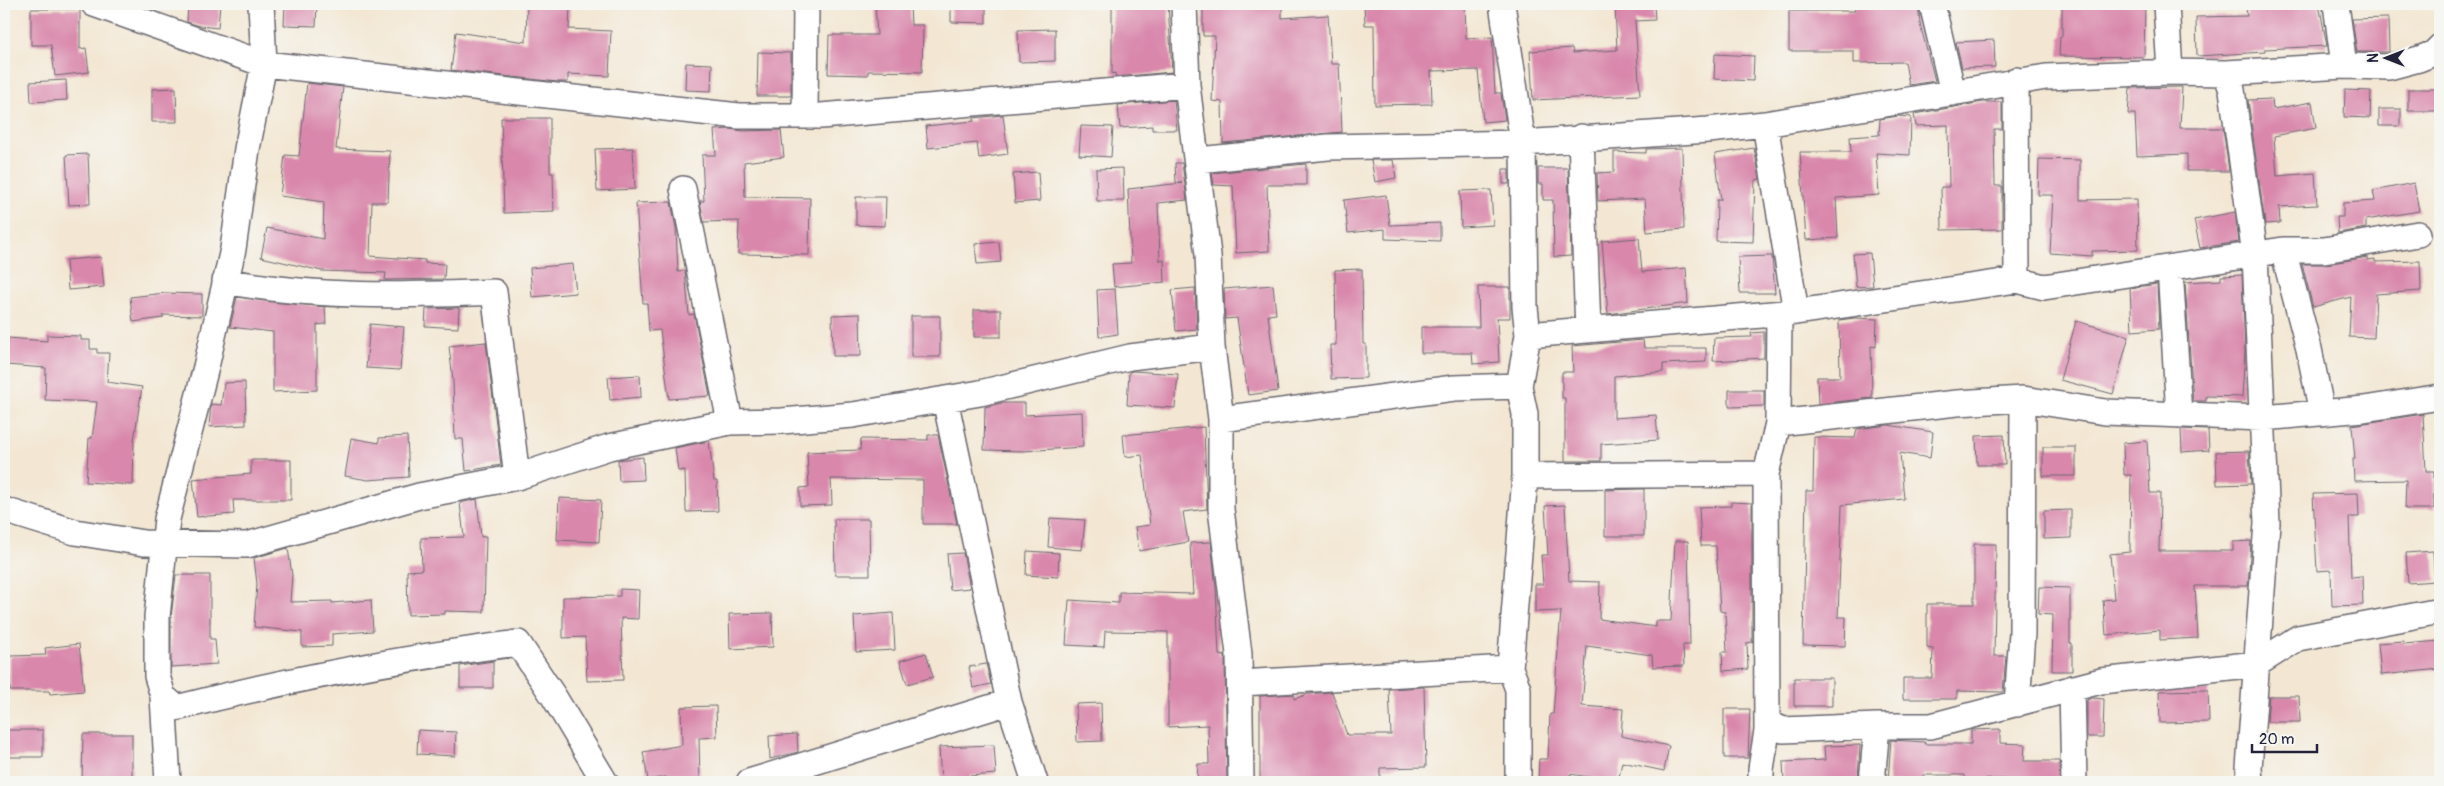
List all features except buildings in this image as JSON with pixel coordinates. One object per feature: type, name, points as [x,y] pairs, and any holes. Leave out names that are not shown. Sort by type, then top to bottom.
[{"type":"street","points":[[94,4],[264,64],[739,116],[805,116],[1187,85]]},
{"type":"street","points":[[168,782],[164,696],[157,676],[157,617],[166,544],[167,519],[233,249],[247,149],[264,64],[261,4]]},
{"type":"street","points":[[805,116],[806,4]]},
{"type":"street","points":[[1184,4],[1187,85],[1198,160],[1208,255],[1212,347],[1221,419],[1221,509],[1240,683],[1241,782]]},
{"type":"street","points":[[1502,4],[1523,143],[1525,307],[1528,335],[1519,386],[1525,414],[1525,476],[1510,668],[1518,689],[1518,782]]},
{"type":"street","points":[[1932,4],[1953,93]]},
{"type":"street","points":[[2166,4],[2170,72]]},
{"type":"street","points":[[2336,4],[2344,66]]},
{"type":"street","points":[[1198,160],[1328,147],[1523,143],[1765,124],[1953,93],[2016,80],[2170,72],[2226,73],[2344,66],[2389,67],[2418,60],[2434,53],[2440,47]]},
{"type":"street","points":[[2226,73],[2232,90],[2255,255],[2267,523],[2249,768],[2250,782]]},
{"type":"street","points":[[2016,80],[2017,280]]},
{"type":"street","points":[[1765,124],[1788,313],[1778,423],[1766,474],[1767,731]]},
{"type":"street","points":[[1581,137],[1588,330]]},
{"type":"street","points":[[683,189],[730,422]]},
{"type":"street","points":[[1528,335],[1788,313],[2017,280],[2044,287],[2283,250],[2324,250],[2418,234]]},
{"type":"street","points":[[2283,250],[2310,349],[2322,413]]},
{"type":"street","points":[[2170,268],[2179,415]]},
{"type":"street","points":[[226,281],[258,287],[330,293],[416,296],[494,292],[517,477]]},
{"type":"street","points":[[4,510],[75,532],[144,543],[247,545],[419,496],[517,477],[609,447],[730,422],[782,421],[853,415],[945,399],[1130,357],[1212,347]]},
{"type":"street","points":[[1221,419],[1454,388],[1519,386]]},
{"type":"street","points":[[1778,423],[2023,399],[2105,412],[2263,418],[2364,409],[2440,397]]},
{"type":"street","points":[[945,399],[1008,702],[1035,782]]},
{"type":"street","points":[[2017,704],[2022,633],[2023,399]]},
{"type":"street","points":[[1525,476],[1766,474]]},
{"type":"street","points":[[1761,782],[1761,769],[1768,722],[1783,730],[1931,726],[2101,681],[2257,664],[2298,638],[2440,611]]},
{"type":"street","points":[[164,696],[176,708],[266,685],[413,657],[518,643],[554,697],[605,782]]},
{"type":"street","points":[[1240,683],[1510,668]]},
{"type":"street","points":[[2072,688],[2074,782]]},
{"type":"street","points":[[749,782],[1008,702]]},
{"type":"street","points":[[1872,782],[1877,726]]}]
